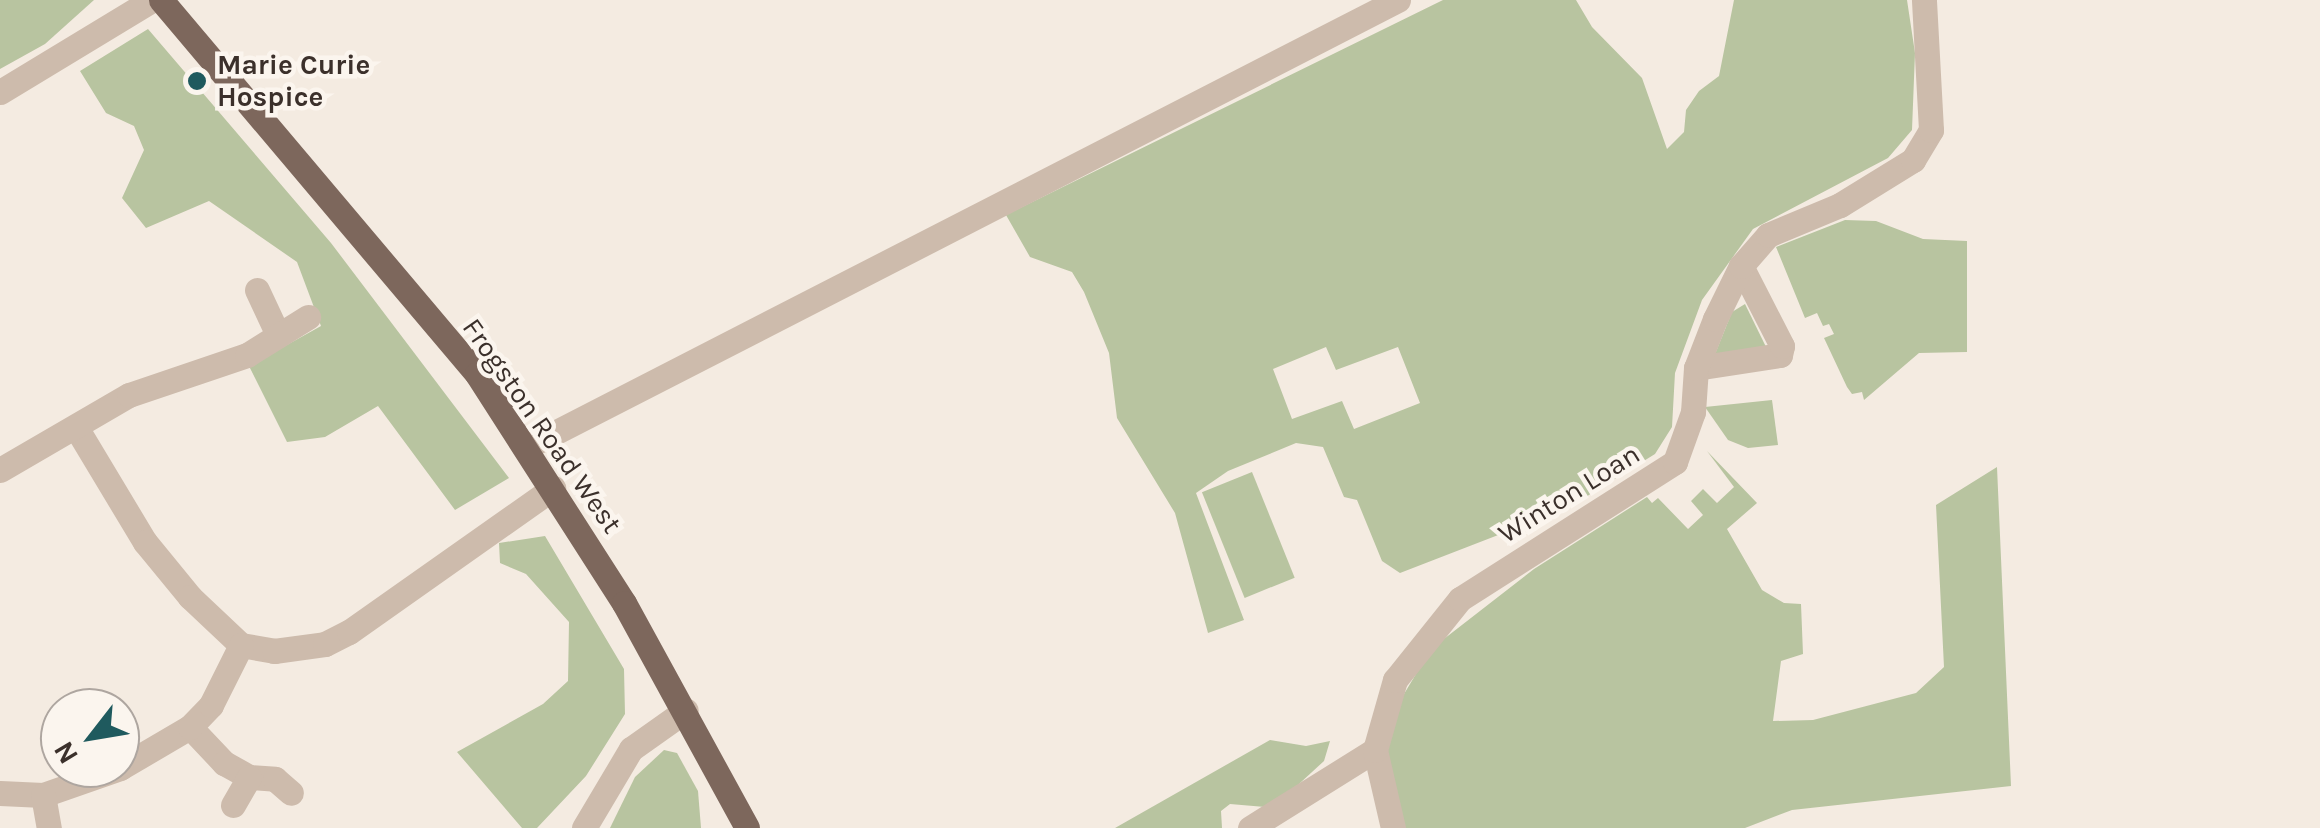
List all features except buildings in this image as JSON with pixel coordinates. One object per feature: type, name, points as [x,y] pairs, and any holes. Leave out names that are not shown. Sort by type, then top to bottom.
[{"type":"main road","name":"Frogston Road West","points":[[162,0],[477,374],[553,488],[686,710],[747,828]]},
{"type":"street","points":[[0,92],[152,0]]},
{"type":"street","points":[[527,447],[1398,0]]},
{"type":"street","name":"Winton Loan","points":[[1375,740],[1395,680],[1460,599],[1675,462],[1693,412],[1696,368],[1742,266],[1768,234],[1840,205],[1913,160],[1931,130],[1924,0]]},
{"type":"street","points":[[1696,368],[1780,355],[1742,266]]},
{"type":"street","points":[[257,290],[278,335]]},
{"type":"street","points":[[0,470],[77,429],[129,394],[247,355],[308,316]]},
{"type":"street","points":[[77,429],[145,542],[241,645],[274,651],[325,644],[553,488]]},
{"type":"street","points":[[140,756],[190,727],[210,704],[241,645]]},
{"type":"street","points":[[584,828],[631,749],[686,710]]},
{"type":"street","points":[[190,727],[224,763],[249,777],[275,780],[292,794]]},
{"type":"street","points":[[1250,828],[1375,740],[1392,828]]},
{"type":"street","points":[[233,805],[249,777]]},
{"type":"street","points":[[0,793],[43,795],[63,788]]},
{"type":"street","points":[[43,795],[49,828]]},
{"type":"green space","points":[[0,0],[94,0],[45,44],[0,69]]},
{"type":"green space","points":[[1443,0],[1576,0],[1592,27],[1642,78],[1667,149],[1684,132],[1686,110],[1699,91],[1719,76],[1734,0],[1907,0],[1915,53],[1912,130],[1888,158],[1753,229],[1702,300],[1675,373],[1672,427],[1655,454],[1568,508],[1400,573],[1382,561],[1357,500],[1344,497],[1323,447],[1296,443],[1228,471],[1196,493],[1244,620],[1208,633],[1175,513],[1117,418],[1109,353],[1084,292],[1072,272],[1030,257],[1006,215]],"holes":[[[1326,347],[1336,370],[1398,347],[1420,403],[1354,429],[1342,401],[1292,419],[1273,369]]]},
{"type":"green space","points":[[148,29],[331,243],[509,478],[455,510],[378,406],[325,437],[287,442],[249,366],[321,326],[297,262],[209,201],[146,228],[122,198],[144,150],[134,126],[106,113],[80,71]]},
{"type":"green space","points":[[1845,220],[1876,221],[1923,239],[1967,241],[1967,352],[1919,353],[1864,400],[1862,392],[1852,394],[1847,387],[1824,338],[1834,334],[1829,324],[1823,326],[1817,313],[1805,318],[1776,247]]},
{"type":"green space","points":[[1745,304],[1767,349],[1713,359],[1732,312]]},
{"type":"green space","points":[[1772,400],[1778,445],[1748,448],[1728,440],[1705,407]]},
{"type":"green space","points":[[1707,451],[1757,503],[1727,529],[1762,590],[1784,603],[1801,604],[1803,654],[1781,661],[1773,721],[1813,720],[1916,693],[1944,667],[1936,505],[1997,467],[2011,786],[1792,810],[1745,828],[1400,828],[1386,749],[1395,709],[1431,649],[1534,569],[1647,497],[1652,503],[1658,498],[1688,529],[1703,515],[1691,501],[1703,489],[1717,503],[1734,487]]},
{"type":"green space","points":[[1252,472],[1295,578],[1245,598],[1202,492]]},
{"type":"green space","points":[[545,536],[624,669],[625,714],[586,776],[537,828],[522,828],[457,752],[543,704],[568,681],[569,622],[526,574],[500,563],[499,543]]},
{"type":"green space","points":[[1270,740],[1306,746],[1330,741],[1324,761],[1287,795],[1265,807],[1230,804],[1221,811],[1222,828],[1115,828]]},
{"type":"green space","points":[[664,750],[677,753],[698,791],[701,828],[610,828],[635,777]]},
{"type":"place","name":"Marie Curie Hospice","points":[[197,81]]}]
